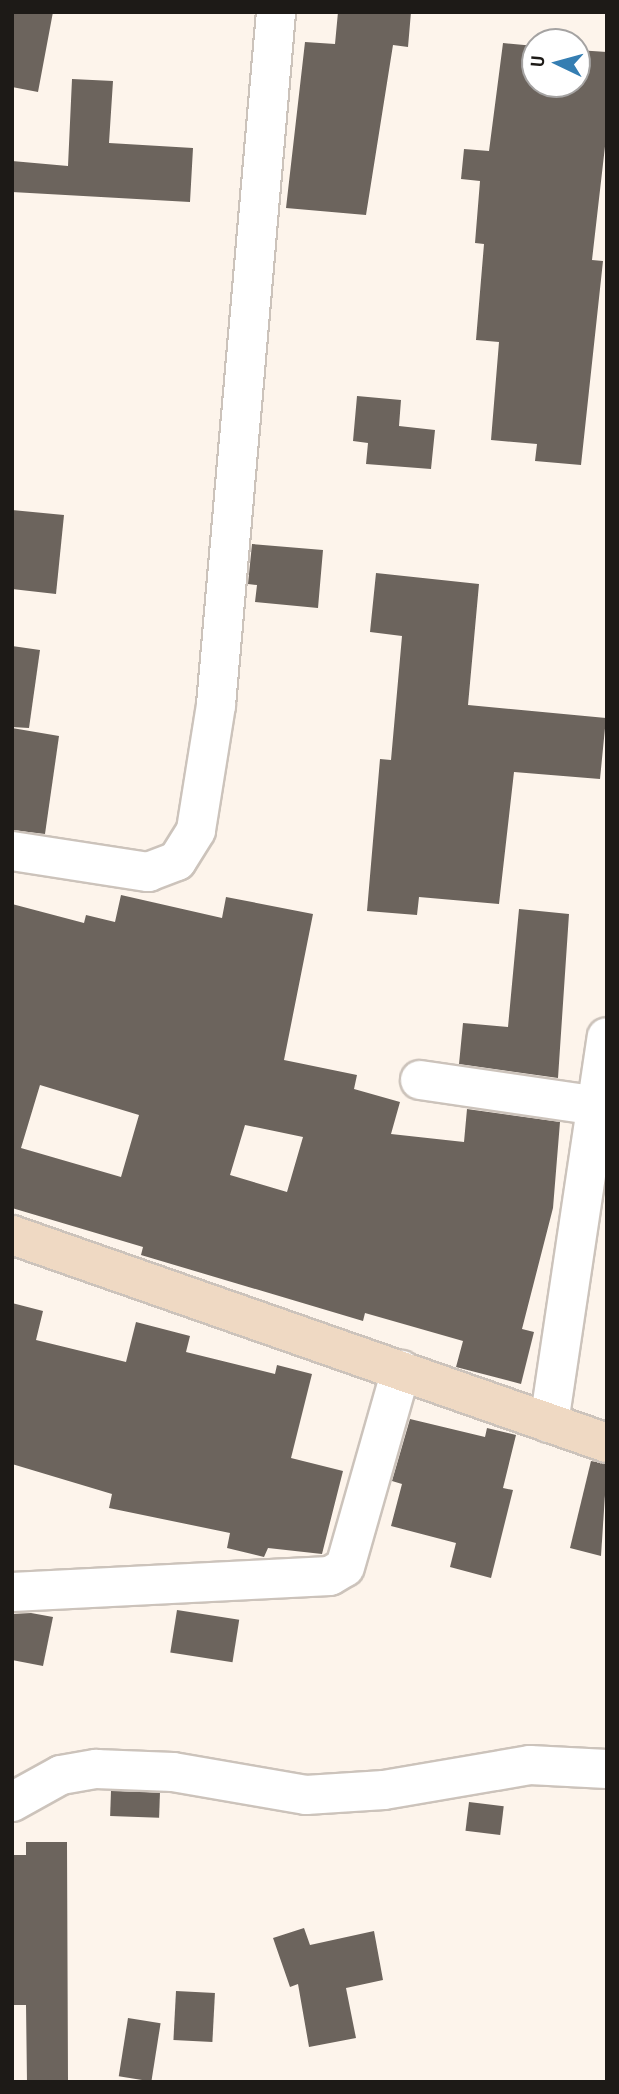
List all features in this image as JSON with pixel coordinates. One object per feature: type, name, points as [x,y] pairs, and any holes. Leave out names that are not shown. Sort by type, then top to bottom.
[{"type":"main road","points":[[12,1235],[607,1443]]},
{"type":"street","points":[[12,850],[148,872],[177,861],[196,830],[216,705],[276,12]]},
{"type":"street","points":[[549,1423],[599,1106],[607,1037]]},
{"type":"street","points":[[420,1080],[599,1106]]},
{"type":"street","points":[[12,1592],[330,1576],[345,1567],[401,1370]]},
{"type":"street","points":[[12,1802],[61,1775],[96,1769],[173,1772],[306,1796],[384,1790],[530,1765],[607,1769]]},
{"type":"building","points":[[12,12],[53,12],[38,92],[12,87]]},
{"type":"building","points":[[338,12],[411,12],[408,47],[393,45],[366,215],[286,208],[305,42],[335,44]]},
{"type":"building","points":[[503,43],[521,45],[521,98],[591,98],[591,51],[607,52],[607,129],[592,260],[603,261],[581,465],[535,461],[537,444],[491,440],[499,342],[476,340],[484,244],[475,243],[480,181],[461,179],[464,149],[489,151]]},
{"type":"building","points":[[72,79],[113,81],[109,143],[193,148],[190,202],[12,192],[12,161],[68,166]]},
{"type":"building","points":[[357,396],[401,400],[399,426],[435,430],[431,469],[366,464],[368,443],[353,441]]},
{"type":"building","points":[[12,510],[64,515],[56,594],[12,589]]},
{"type":"building","points":[[252,544],[323,550],[318,608],[255,602],[257,585],[248,584]]},
{"type":"building","points":[[376,573],[479,584],[468,705],[606,718],[600,779],[514,772],[499,904],[419,897],[417,915],[367,911],[380,759],[391,760],[402,636],[370,632]]},
{"type":"building","points":[[12,646],[40,650],[29,728],[12,727]]},
{"type":"building","points":[[12,728],[59,736],[45,834],[12,830]]},
{"type":"building","points":[[121,895],[222,918],[226,897],[313,914],[284,1060],[357,1075],[354,1089],[400,1102],[391,1134],[464,1142],[467,1109],[560,1122],[553,1208],[522,1329],[534,1332],[521,1384],[456,1367],[463,1341],[365,1313],[363,1321],[141,1255],[143,1247],[12,1208],[12,904],[84,923],[86,915],[115,922]],"holes":[[[40,1085],[139,1115],[121,1177],[21,1148]],[[245,1125],[303,1137],[287,1192],[230,1175]]]},
{"type":"building","points":[[519,909],[569,914],[558,1078],[459,1064],[463,1023],[508,1027]]},
{"type":"building","points":[[12,1303],[43,1311],[36,1340],[126,1362],[136,1322],[190,1336],[186,1352],[275,1374],[277,1365],[312,1374],[291,1458],[343,1471],[322,1554],[268,1548],[264,1557],[227,1548],[230,1533],[109,1508],[112,1494],[12,1464]]},
{"type":"building","points":[[410,1419],[485,1437],[487,1428],[516,1435],[503,1488],[513,1490],[491,1578],[450,1567],[456,1543],[391,1526],[402,1484],[392,1481]]},
{"type":"building","points":[[591,1461],[607,1464],[601,1556],[570,1548]]},
{"type":"building","points":[[177,1610],[239,1620],[232,1662],[170,1652]]},
{"type":"building","points":[[31,1613],[53,1617],[43,1666],[12,1660],[12,1614]]},
{"type":"building","points":[[111,1791],[160,1793],[159,1818],[110,1816]]},
{"type":"building","points":[[469,1802],[504,1806],[500,1835],[465,1831]]},
{"type":"building","points":[[26,1842],[67,1842],[68,2082],[27,2082],[26,2005],[12,2005],[12,1855],[26,1855]]},
{"type":"building","points":[[304,1928],[310,1945],[374,1931],[383,1980],[346,1988],[356,2038],[309,2047],[298,1984],[290,1987],[273,1938]]},
{"type":"building","points":[[176,1991],[215,1993],[212,2042],[173,2040]]},
{"type":"building","points":[[128,2018],[161,2023],[151,2081],[119,2076]]}]
